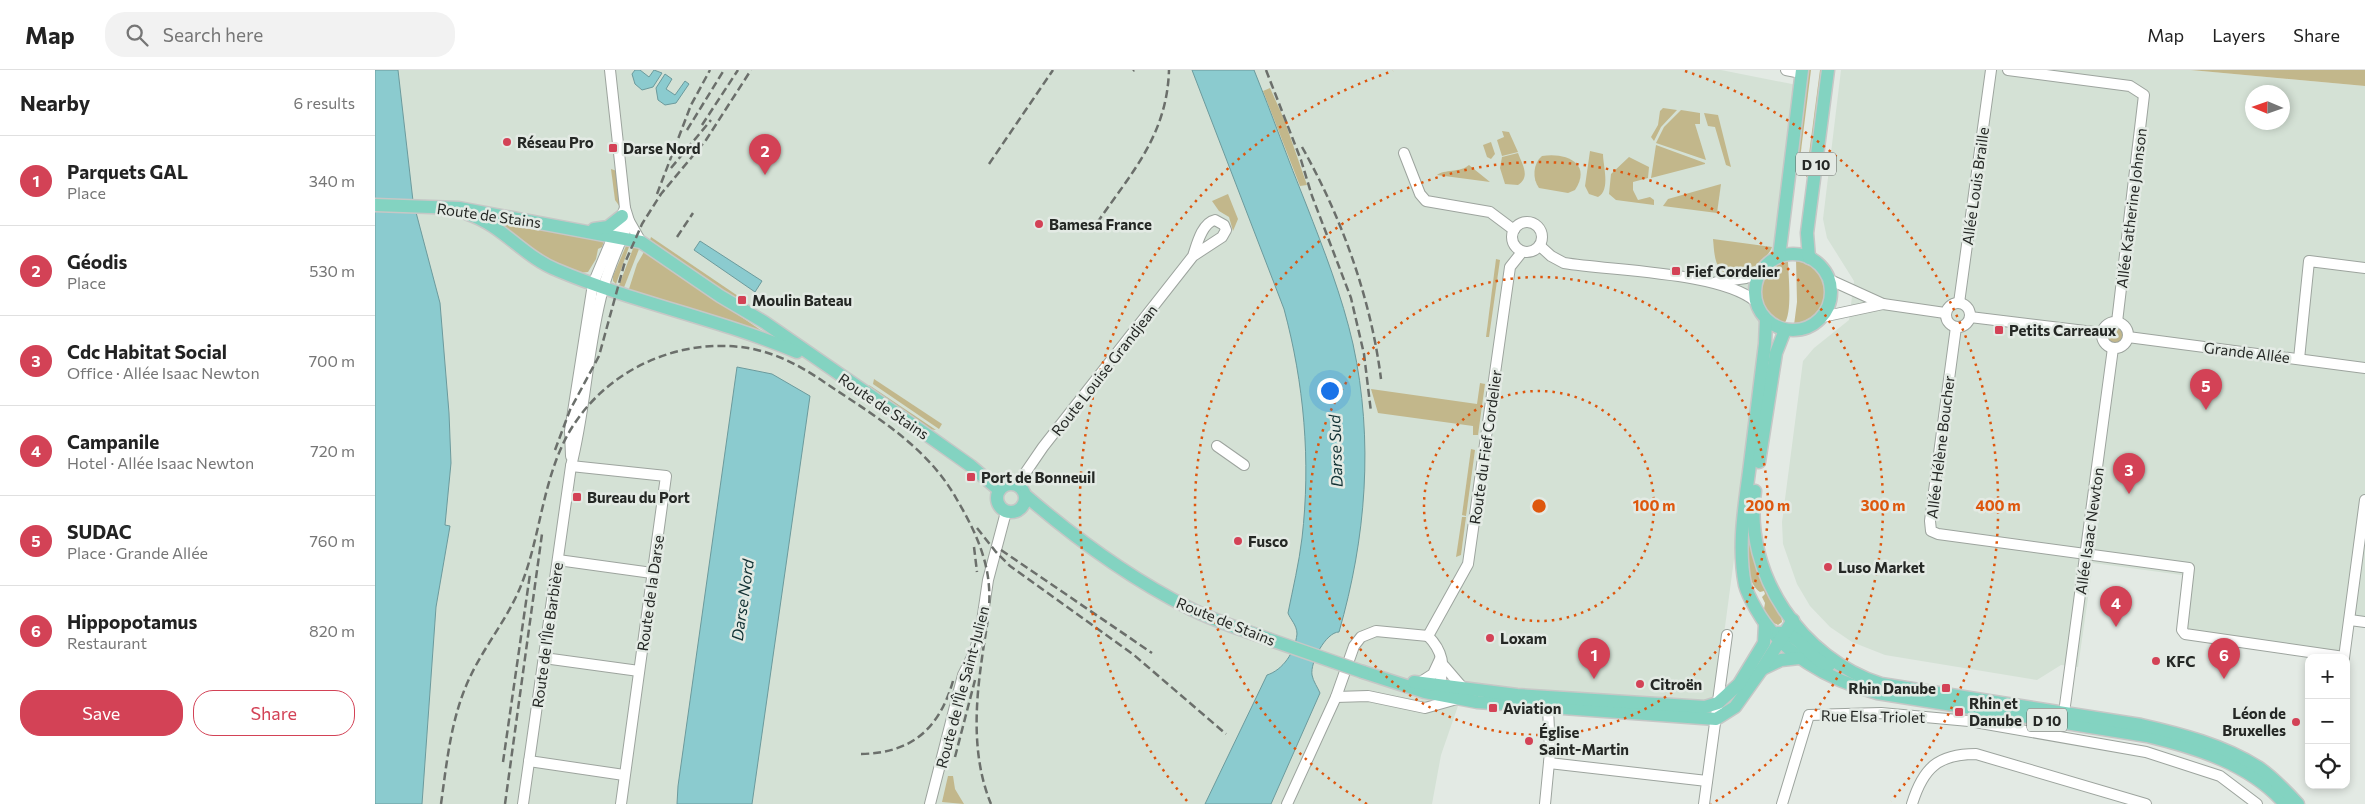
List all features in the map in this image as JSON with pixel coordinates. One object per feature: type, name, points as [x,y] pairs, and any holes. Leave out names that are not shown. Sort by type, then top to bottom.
[{"type":"main road","name":"D 10","points":[[1809,258],[1807,233],[1828,70]]},
{"type":"main road","name":"D 10","points":[[1779,256],[1801,72]]},
{"type":"main road","points":[[375,205],[426,206]]},
{"type":"main road","name":"Route de Stains","points":[[426,206],[459,208],[588,230],[641,242],[720,296],[764,322],[816,360],[957,456],[999,490]]},
{"type":"main road","name":"Route de Stains","points":[[426,206],[463,213],[482,219],[541,263],[598,285],[761,337],[816,360]]},
{"type":"main road","points":[[588,230],[608,226],[625,215]]},
{"type":"main road","points":[[1792,254],[1809,258],[1818,264],[1828,279],[1830,298],[1822,317],[1805,328],[1785,330],[1766,320],[1755,302],[1754,291],[1760,272],[1770,261],[1779,256],[1792,254]]},
{"type":"main road","name":"D 10","points":[[1766,320],[1765,344],[1743,520],[1745,586],[1765,624],[1780,636],[1799,658],[1827,675],[1853,687],[1877,693],[2147,736],[2190,746],[2224,760],[2258,779],[2285,804]]},
{"type":"main road","name":"D 10","points":[[1785,330],[1777,346],[1766,409],[1753,503],[1753,530],[1758,557],[1776,597],[1793,620],[1825,654],[1845,669],[1881,684],[2150,727],[2176,733],[2215,746],[2258,767],[2297,804]]},
{"type":"main road","points":[[1005,485],[1021,496],[1015,512],[1006,512],[997,503],[999,490],[1005,485]]},
{"type":"main road","name":"Route de Stains","points":[[1021,496],[1073,535],[1133,576],[1183,605],[1213,619],[1363,672],[1422,688]]},
{"type":"main road","points":[[1422,688],[1439,685],[1462,687],[1549,702],[1716,719],[1735,707],[1762,669],[1780,636],[1793,620]]},
{"type":"main road","points":[[1422,688],[1457,699],[1693,708],[1718,703],[1739,684],[1764,643],[1765,624]]},
{"type":"main road","points":[[1764,643],[1780,636],[1792,636],[1823,663],[1845,669]]},
{"type":"main road","points":[[1762,669],[1781,660],[1799,658]]},
{"type":"street","points":[[610,70],[625,215],[641,242]]},
{"type":"street","points":[[1786,70],[1801,72]]},
{"type":"street","name":"Allée Louis Braille","points":[[1959,303],[1991,70]]},
{"type":"street","name":"Allée Katherine Johnson","points":[[2008,70],[2130,86],[2144,95],[2117,322]]},
{"type":"street","points":[[1403,153],[1420,194],[1427,201],[1490,212],[1514,230]]},
{"type":"street","name":"Route de l'Île Barbière","points":[[523,804],[571,466],[570,431],[598,285],[625,215]]},
{"type":"street","points":[[1521,223],[1535,225],[1542,237],[1540,246],[1532,252],[1522,252],[1514,245],[1512,240],[1514,230],[1521,223]]},
{"type":"street","points":[[1540,246],[1551,256],[1564,263],[1717,283],[1745,293],[1755,302]]},
{"type":"street","name":"Route du Fief Cordelier","points":[[1428,636],[1468,564],[1510,267],[1522,252]]},
{"type":"street","name":"Route Louise Grandjean","points":[[1021,496],[1029,465],[1193,256]]},
{"type":"street","points":[[2299,359],[2309,261],[2365,268]]},
{"type":"street","points":[[1717,283],[1746,278],[1760,272]]},
{"type":"street","points":[[1828,279],[1883,304],[1945,313]]},
{"type":"street","points":[[1959,303],[1968,308],[1970,317],[1965,325],[1956,328],[1948,323],[1945,313],[1950,305],[1959,303]]},
{"type":"street","points":[[1822,317],[1883,304]]},
{"type":"street","points":[[1970,317],[2102,333]]},
{"type":"street","points":[[2117,322],[2125,327],[2128,337],[2123,346],[2113,348],[2104,343],[2102,333],[2107,324],[2117,322]]},
{"type":"street","name":"Allée Hélène Boucher","points":[[1956,328],[1930,521],[1931,531],[1939,534],[2086,553]]},
{"type":"street","name":"Grande Allée","points":[[2128,337],[2365,368]]},
{"type":"street","name":"Allée Isaac Newton","points":[[2064,713],[2113,348]]},
{"type":"street","points":[[1217,446],[1244,465]]},
{"type":"street","name":"Route de la Darse","points":[[571,466],[666,476],[621,804]]},
{"type":"street","points":[[2344,654],[2365,500]]},
{"type":"street","name":"Route de l'Île Saint-Julien","points":[[930,804],[963,675],[974,653],[981,628],[988,580],[1006,512]]},
{"type":"street","points":[[2086,553],[2189,568],[2182,630],[2185,634],[2323,654]]},
{"type":"street","points":[[558,560],[652,573]]},
{"type":"street","points":[[2350,620],[2365,622]]},
{"type":"street","points":[[1287,804],[1336,697],[1354,646],[1361,637],[1376,631],[1428,636],[1436,645],[1442,662],[1462,687]]},
{"type":"street","points":[[1704,804],[1727,635]]},
{"type":"street","points":[[544,658],[639,671]]},
{"type":"street","points":[[1439,685],[1442,662]]},
{"type":"street","points":[[1422,688],[1442,662]]},
{"type":"street","points":[[1336,697],[1368,696],[1425,708],[1457,699]]},
{"type":"street","points":[[1545,804],[1549,763],[1549,702]]},
{"type":"street","name":"Rue Elsa Triolet","points":[[1782,804],[1809,715],[1881,713],[1969,721],[2164,756],[2220,776],[2257,804]]},
{"type":"street","points":[[1912,804],[1917,788],[1934,764],[1957,754],[1976,754],[2146,804]]},
{"type":"street","points":[[529,761],[624,775]]},
{"type":"street","points":[[1549,763],[1707,782]]},
{"type":"shaded area","name":"Port de Bonneuil","points":[[398,70],[1721,70],[1797,85],[1717,687],[1707,714],[1459,703],[1441,755],[1432,804],[422,804],[436,607],[450,526],[445,525],[451,452],[449,413],[413,201]]},
{"type":"shaded area","points":[[1807,70],[1811,70],[1798,175],[1793,175]]},
{"type":"shaded area","points":[[1820,70],[1824,70],[1810,177],[1806,177]]},
{"type":"shaded area","points":[[1841,70],[2191,70],[2365,86],[2365,619],[2352,618],[2347,654],[2318,654],[2183,635],[2189,576],[2093,563],[2078,667],[2061,665],[2037,680],[1885,655],[1852,642],[1830,627],[1810,606],[1797,584],[1783,544],[1782,522],[1803,361],[1814,348],[1849,320],[1854,281],[1827,238],[1823,219]]},
{"type":"shaded area","points":[[2191,70],[2365,70],[2365,86]]},
{"type":"shaded area","points":[[1270,88],[1284,119],[1307,185],[1300,186],[1263,91]]},
{"type":"shaded area","points":[[1663,108],[1677,110],[1661,127],[1654,141],[1651,137],[1658,125],[1660,111]]},
{"type":"shaded area","points":[[1681,110],[1700,113],[1700,124],[1695,124],[1706,160],[1656,143],[1664,127]]},
{"type":"shaded area","points":[[1704,113],[1718,115],[1731,167],[1726,165],[1715,127],[1708,126]]},
{"type":"shaded area","points":[[1502,131],[1509,132],[1518,152],[1502,156],[1497,140],[1504,137]]},
{"type":"shaded area","points":[[1491,142],[1495,154],[1491,159],[1487,157],[1483,145]]},
{"type":"shaded area","points":[[1656,145],[1705,163],[1705,164],[1651,178]]},
{"type":"shaded area","points":[[1590,151],[1603,154],[1605,183],[1602,194],[1598,197],[1589,194],[1585,186]]},
{"type":"shaded area","points":[[1518,153],[1525,174],[1524,178],[1518,185],[1505,184],[1500,168],[1502,157]]},
{"type":"shaded area","points":[[1550,155],[1567,158],[1578,166],[1581,172],[1580,180],[1575,190],[1568,193],[1539,188],[1535,180],[1535,167],[1542,156]]},
{"type":"shaded area","points":[[1629,157],[1649,167],[1648,178],[1633,182],[1633,190],[1638,200],[1650,197],[1654,200],[1654,205],[1616,200],[1609,194],[1611,174]]},
{"type":"shaded area","points":[[1469,165],[1490,182],[1437,175],[1461,169]]},
{"type":"shaded area","points":[[611,169],[617,171],[620,207],[615,200]]},
{"type":"shaded area","points":[[1721,184],[1717,213],[1663,206],[1668,199]]},
{"type":"shaded area","points":[[1228,194],[1238,219],[1233,231],[1229,217],[1219,211],[1212,201]]},
{"type":"shaded area","points":[[489,217],[579,237],[603,239],[604,241],[602,247],[598,249],[596,259],[588,272],[576,272],[550,262]]},
{"type":"shaded area","points":[[651,237],[738,296],[736,299],[650,240]]},
{"type":"shaded area","points":[[1713,239],[1772,247],[1757,264],[1742,273],[1733,275],[1726,273],[1718,266]]},
{"type":"shaded area","points":[[626,246],[629,247],[616,284],[613,281],[613,276]]},
{"type":"shaded area","points":[[634,246],[639,249],[623,290],[618,288]]},
{"type":"shaded area","points":[[644,252],[765,333],[628,292],[637,264]]},
{"type":"shaded area","points":[[1496,259],[1500,260],[1489,337],[1486,337]]},
{"type":"shaded area","points":[[1788,259],[1789,303],[1787,319],[1784,324],[1772,319],[1765,311],[1760,302],[1759,292],[1768,272],[1776,264]]},
{"type":"shaded area","points":[[1796,259],[1809,264],[1818,272],[1824,282],[1825,293],[1823,304],[1817,314],[1807,321],[1794,325],[1797,302]]},
{"type":"shaded area","points":[[2115,327],[2121,329],[2123,335],[2121,341],[2115,343],[2109,341],[2107,335],[2109,329]]},
{"type":"shaded area","points":[[874,379],[942,424],[939,429],[873,384]]},
{"type":"shaded area","points":[[1480,383],[1485,384],[1478,435],[1473,435],[1473,426],[1378,413],[1371,389],[1477,404]]},
{"type":"shaded area","points":[[869,385],[936,430],[928,429],[872,391]]},
{"type":"shaded area","points":[[1471,449],[1475,450],[1466,516],[1462,515]]},
{"type":"shaded area","points":[[1750,500],[1781,615],[1782,622],[1778,625],[1772,622],[1764,609],[1765,603],[1762,597],[1765,594],[1764,591],[1760,592],[1753,585],[1749,574],[1746,549]]},
{"type":"shaded area","points":[[1462,517],[1466,517],[1461,555],[1456,557]]},
{"type":"shaded area","points":[[948,776],[953,776],[955,789],[964,804],[942,802]]},
{"type":"water","points":[[375,70],[398,70],[413,201],[440,303],[449,413],[451,463],[445,525],[450,526],[436,607],[422,804],[375,804]]},
{"type":"water","points":[[635,70],[640,70],[649,77],[654,70],[662,73],[653,87],[642,90],[635,84],[632,74]]},
{"type":"water","name":"Darse Sud","points":[[1192,70],[1254,70],[1338,291],[1349,326],[1360,380],[1365,453],[1361,525],[1356,561],[1339,632],[1334,633],[1324,642],[1316,656],[1312,669],[1314,682],[1320,693],[1271,804],[1205,804],[1267,675],[1283,665],[1291,654],[1296,641],[1296,628],[1288,613],[1299,557],[1305,509],[1306,451],[1301,394],[1297,365],[1284,309]]},
{"type":"water","points":[[665,74],[672,79],[666,89],[675,95],[685,81],[689,84],[676,103],[665,105],[658,100],[656,88]]},
{"type":"water","points":[[700,241],[762,281],[755,292],[694,250]]},
{"type":"water","points":[[737,367],[772,374],[810,396],[752,804],[677,804],[678,786]]},
{"type":"railway","points":[[657,194],[691,105],[710,70]]},
{"type":"railway","points":[[687,130],[724,70]]},
{"type":"railway","points":[[702,125],[738,70]]},
{"type":"railway","points":[[555,450],[570,410],[599,356],[624,265],[642,224],[661,194],[706,140],[751,70]]},
{"type":"railway","points":[[989,164],[1053,70]]},
{"type":"railway","points":[[1097,223],[1135,169],[1155,134],[1167,93],[1169,70]]},
{"type":"railway","points":[[1266,70],[1351,298],[1364,354],[1371,412]]},
{"type":"railway","points":[[671,168],[711,120]]},
{"type":"railway","points":[[1302,147],[1330,202],[1353,260],[1370,319],[1381,379]]},
{"type":"railway","points":[[677,237],[693,213]]},
{"type":"railway","points":[[441,804],[445,772],[458,708],[476,665],[511,608],[522,583],[533,549],[555,463],[576,421],[594,399],[615,381],[639,366],[664,355],[691,348],[719,346],[748,348],[768,353],[788,361],[815,376],[897,432],[930,462],[956,498],[978,541],[988,575],[989,605],[978,695],[977,732],[981,769],[991,804]]},
{"type":"railway","points":[[977,528],[1010,566],[1134,655],[1226,734]]},
{"type":"railway","points":[[505,804],[542,534]]},
{"type":"railway","points":[[974,547],[977,572]]},
{"type":"railway","points":[[1001,550],[1152,653]]},
{"type":"railway","points":[[503,762],[530,574]]},
{"type":"railway","points":[[955,757],[975,680]]},
{"type":"railway","points":[[861,754],[879,753],[895,749],[921,735],[940,713],[953,681]]},
{"type":"place","name":"Réseau Pro","points":[[507,142]]},
{"type":"place","name":"Darse Nord","points":[[613,148]]},
{"type":"place","name":"Géodis","points":[[765,175]]},
{"type":"place","name":"Bamesa France","points":[[1039,224]]},
{"type":"place","name":"Fief Cordelier","points":[[1676,271]]},
{"type":"place","name":"Moulin Bateau","points":[[742,300]]},
{"type":"place","name":"Petits Carreaux","points":[[1999,330]]},
{"type":"place","name":"SUDAC","points":[[2206,410]]},
{"type":"place","name":"Port de Bonneuil","points":[[971,477]]},
{"type":"place","name":"Cdc Habitat Social","points":[[2129,494]]},
{"type":"place","name":"Bureau du Port","points":[[577,497]]},
{"type":"place","name":"Fusco","points":[[1238,541]]},
{"type":"place","name":"Luso Market","points":[[1828,567]]},
{"type":"place","name":"Campanile","points":[[2116,627]]},
{"type":"place","name":"Loxam","points":[[1490,638]]},
{"type":"place","name":"KFC","points":[[2156,661]]},
{"type":"place","name":"Parquets GAL","points":[[1594,679]]},
{"type":"place","name":"Hippopotamus","points":[[2224,679]]},
{"type":"place","name":"Citroën","points":[[1640,684]]},
{"type":"place","name":"Rhin Danube","points":[[1946,688]]},
{"type":"place","name":"Aviation","points":[[1493,708]]},
{"type":"place","name":"Rhin et Danube","points":[[1959,712]]},
{"type":"place","name":"Léon de Bruxelles","points":[[2296,722]]},
{"type":"place","name":"Église Saint-Martin","points":[[1529,741]]}]
